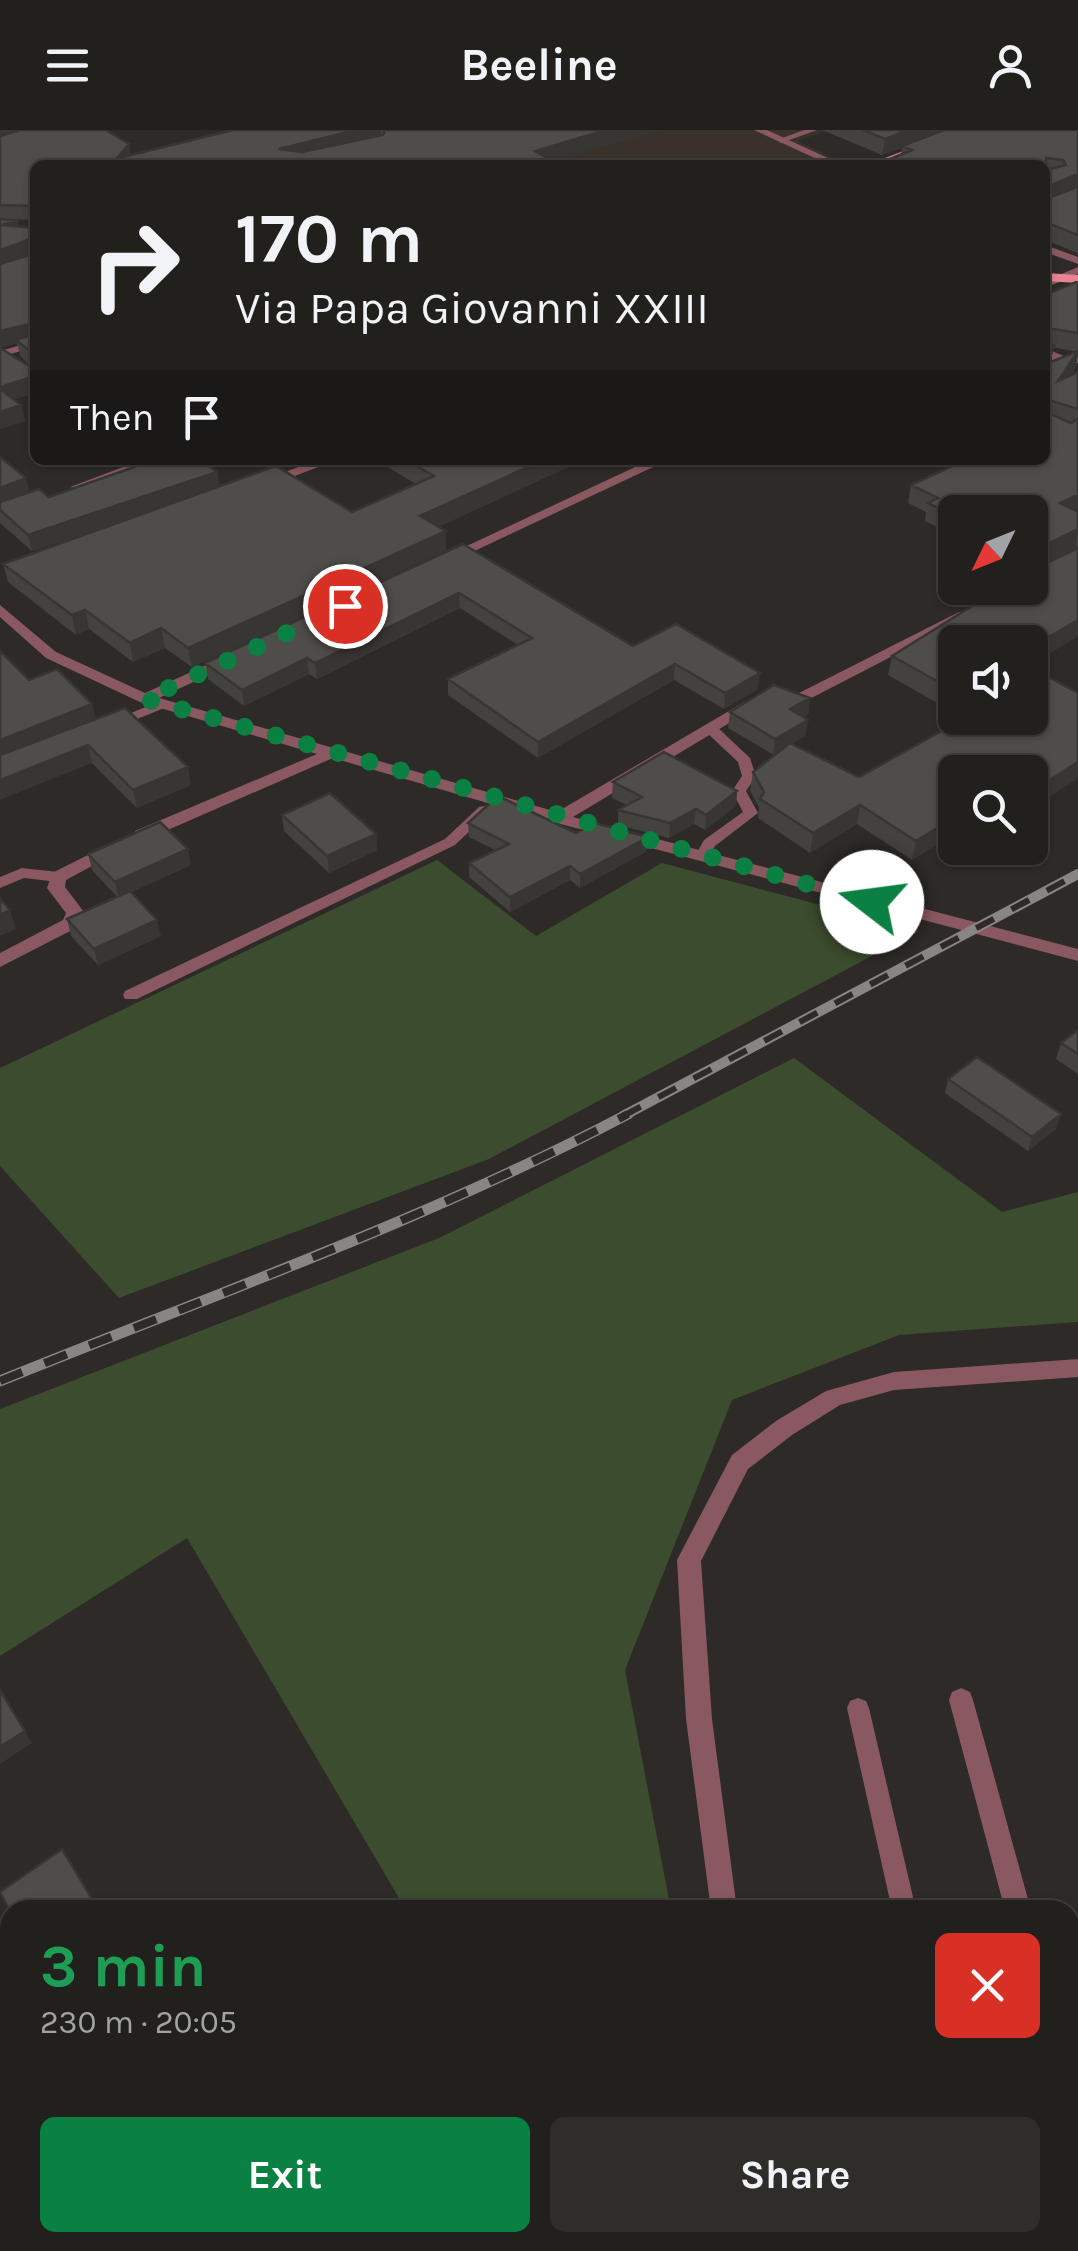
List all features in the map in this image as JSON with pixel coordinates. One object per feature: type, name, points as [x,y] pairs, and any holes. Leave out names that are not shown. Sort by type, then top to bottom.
[{"type":"main road","points":[[884,160],[968,130]]},
{"type":"main road","points":[[1053,278],[1078,279]]},
{"type":"street","points":[[759,130],[827,160]]},
{"type":"street","points":[[1050,250],[1078,261]]},
{"type":"street","points":[[1053,278],[1078,270]]},
{"type":"street","points":[[1050,353],[1075,360]]},
{"type":"street","points":[[1050,373],[1075,360]]},
{"type":"street","points":[[244,490],[316,465]]},
{"type":"street","points":[[427,568],[650,465]]},
{"type":"street","points":[[559,818],[772,692],[793,702],[976,607]]},
{"type":"street","points":[[0,610],[7,626],[52,655],[154,701],[559,818],[1078,955]]},
{"type":"street","points":[[154,701],[243,653]]},
{"type":"street","points":[[0,961],[70,924],[75,912],[56,888],[58,876],[332,752]]},
{"type":"street","points":[[723,1900],[700,1719],[689,1560],[740,1462],[784,1428],[834,1398],[894,1381],[1078,1368]]},
{"type":"street","points":[[961,1700],[1015,1900]]},
{"type":"lane","points":[[781,140],[813,130]]},
{"type":"lane","points":[[2,354],[30,346]]},
{"type":"lane","points":[[2,354],[20,366]]},
{"type":"lane","points":[[66,490],[138,465]]},
{"type":"lane","points":[[90,733],[154,701]]},
{"type":"lane","points":[[702,856],[709,843],[751,813],[739,791],[749,776],[745,761],[710,728]]},
{"type":"lane","points":[[131,994],[450,842],[495,800]]},
{"type":"lane","points":[[0,883],[22,873],[58,876]]},
{"type":"lane","points":[[858,1708],[902,1900]]},
{"type":"shaded area","points":[[471,130],[829,130],[798,141],[838,160],[530,160]]},
{"type":"green space","points":[[437,860],[536,936],[662,863],[919,931],[489,1159],[119,1298],[0,1166],[0,1068]]},
{"type":"green space","points":[[794,1058],[1002,1212],[1078,1192],[1078,1322],[899,1335],[732,1400],[625,1670],[669,1900],[400,1900],[187,1538],[0,1656],[0,1409],[439,1238]]},
{"type":"building","points":[[20,130],[106,130],[129,144],[115,160],[30,160],[30,206],[0,205],[0,136]]},
{"type":"building","points":[[233,130],[356,130],[279,149],[302,152],[383,135],[385,130],[606,130],[535,151],[551,160],[123,157]]},
{"type":"building","points":[[863,130],[908,130],[885,139]]},
{"type":"building","points":[[944,130],[1078,130],[1078,174],[1050,186],[1050,169],[1066,165],[1063,160],[893,158],[912,150],[902,146]]},
{"type":"building","points":[[1078,187],[1078,235],[1050,224],[1050,197]]},
{"type":"building","points":[[0,219],[18,221],[1,225],[30,228],[30,239],[0,250]]},
{"type":"building","points":[[30,255],[30,324],[0,331],[0,264]]},
{"type":"building","points":[[1076,282],[1078,283],[1078,333],[1050,329],[1050,293]]},
{"type":"building","points":[[30,336],[30,351],[16,340]]},
{"type":"building","points":[[0,348],[30,367],[30,378],[0,387]]},
{"type":"building","points":[[1078,351],[1058,381],[1078,372],[1078,409],[1050,400],[1050,362]]},
{"type":"building","points":[[0,389],[21,405],[0,412]]},
{"type":"building","points":[[1050,414],[1071,423],[1078,419],[1078,495],[1060,503],[1078,512],[1078,529],[1048,544],[1048,495],[938,498],[911,485],[954,465],[1050,465]]},
{"type":"building","points":[[0,457],[26,478],[0,488]]},
{"type":"building","points":[[140,465],[208,465],[217,472],[28,535],[0,510],[0,502],[39,489],[49,497]]},
{"type":"building","points":[[415,465],[532,465],[420,516],[446,531],[188,648],[161,628],[130,643],[85,610],[72,615],[3,564],[276,466],[352,512],[434,476]]},
{"type":"building","points":[[463,544],[633,646],[676,624],[760,673],[725,693],[675,664],[538,742],[448,679],[532,638],[459,593],[315,663],[307,658],[242,690],[205,663]]},
{"type":"building","points":[[1078,548],[1078,620],[1048,638],[1048,625],[942,625],[974,605],[1048,605],[1048,562]]},
{"type":"building","points":[[938,627],[938,682],[892,656]]},
{"type":"building","points":[[0,651],[29,680],[57,669],[92,704],[0,740]]},
{"type":"building","points":[[1048,677],[1078,693],[1078,762],[1048,781],[1048,755],[938,755],[938,827],[916,841],[860,805],[813,833],[760,799],[764,792],[753,772],[790,743],[859,777],[938,733],[1048,735]]},
{"type":"building","points":[[774,685],[810,698],[790,709],[808,720],[775,739],[730,712]]},
{"type":"building","points":[[125,708],[188,767],[133,790],[88,745],[0,780],[0,755]]},
{"type":"building","points":[[664,752],[737,791],[706,815],[696,809],[670,823],[618,810],[642,797],[613,782]]},
{"type":"building","points":[[330,793],[376,834],[327,856],[282,815]]},
{"type":"building","points":[[498,796],[576,833],[595,823],[648,837],[580,874],[570,866],[510,897],[469,863],[509,844],[468,823]]},
{"type":"building","points":[[160,822],[188,849],[115,882],[88,854]]},
{"type":"building","points":[[130,891],[157,920],[94,949],[67,919]]},
{"type":"building","points":[[0,899],[10,910],[0,915]]},
{"type":"building","points":[[1078,1030],[1078,1054],[1061,1043]]},
{"type":"building","points":[[977,1057],[1061,1114],[1032,1137],[948,1079]]},
{"type":"building","points":[[0,1690],[25,1731],[0,1747]]},
{"type":"building","points":[[62,1849],[93,1900],[4,1900],[0,1892]]},
{"type":"railway","points":[[623,1116],[1078,874]]},
{"type":"railway","points":[[0,1381],[396,1223],[628,1114]]},
{"type":"route","points":[[345,606],[145,699],[559,818],[872,902]]}]
